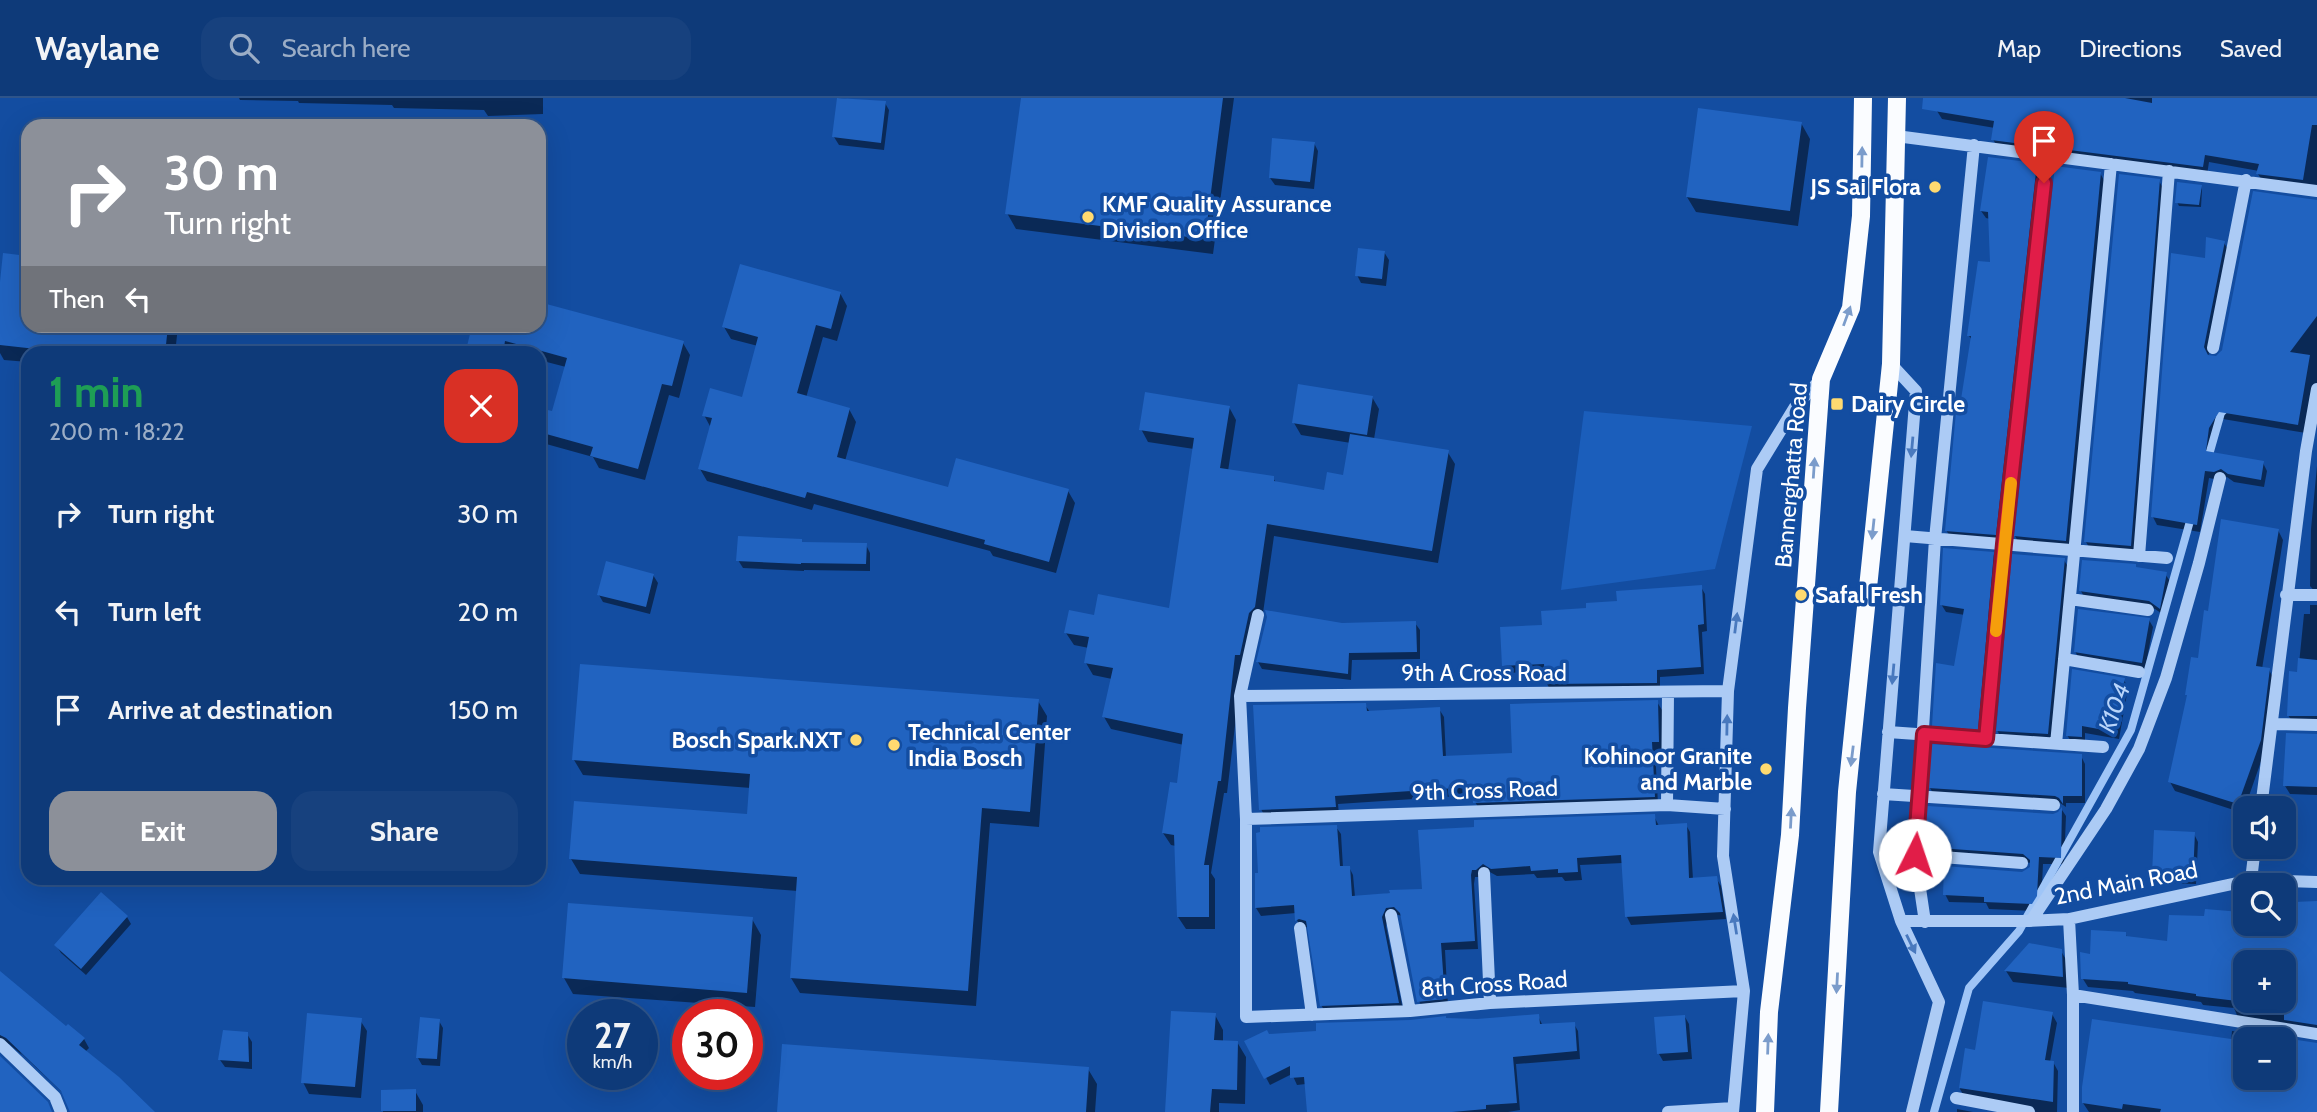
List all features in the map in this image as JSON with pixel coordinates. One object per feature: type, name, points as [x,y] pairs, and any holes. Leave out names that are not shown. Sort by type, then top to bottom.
[{"type":"main road","name":"Bannerghatta Road","points":[[1765,1112],[1769,1012],[1790,835],[1821,379],[1851,308],[1861,216],[1863,98]]},
{"type":"main road","points":[[1829,1112],[1847,792],[1891,364],[1897,98]]},
{"type":"street","points":[[1896,136],[2317,191]]},
{"type":"street","points":[[1925,922],[1915,855],[1936,539],[1974,145]]},
{"type":"street","points":[[1986,739],[2004,544],[2047,155]]},
{"type":"street","points":[[2056,744],[2111,164]]},
{"type":"street","points":[[2139,556],[2169,172]]},
{"type":"street","points":[[2213,348],[2246,180]]},
{"type":"street","points":[[1891,364],[1916,391],[1879,852],[1900,921],[1939,1002],[1912,1112]]},
{"type":"street","points":[[1668,1112],[1733,1110],[1744,991],[1723,856],[1728,691],[1756,469],[1796,407],[1821,379]]},
{"type":"street","points":[[2263,796],[2286,594],[2311,452],[2317,389]]},
{"type":"street","points":[[2031,921],[2106,809],[2139,749],[2166,678],[2220,478]]},
{"type":"street","points":[[1905,536],[2167,558]]},
{"type":"street","points":[[2286,594],[2317,595]]},
{"type":"street","points":[[2070,599],[2148,610]]},
{"type":"street","points":[[1246,819],[1240,696],[1258,615]]},
{"type":"street","points":[[2064,659],[2139,672]]},
{"type":"street","name":"9th A Cross Road","points":[[1240,696],[1728,691]]},
{"type":"street","points":[[1667,805],[1668,693]]},
{"type":"street","points":[[2272,724],[2317,725]]},
{"type":"street","points":[[1888,732],[2102,747]]},
{"type":"street","points":[[1883,794],[2054,805]]},
{"type":"street","name":"9th Cross Road","points":[[1246,819],[1667,805],[1725,809]]},
{"type":"street","name":"8th Cross Road","points":[[1246,819],[1246,1017],[1410,1011],[1490,1003],[1744,991]]},
{"type":"street","points":[[1915,855],[2022,863]]},
{"type":"street","points":[[1483,873],[1490,1003]]},
{"type":"street","name":"2nd Main Road","points":[[2296,881],[2317,882]]},
{"type":"street","name":"2nd Main Road","points":[[1900,921],[2069,919],[2233,884]]},
{"type":"street","points":[[1391,915],[1410,1011]]},
{"type":"street","points":[[2069,919],[2073,995],[2073,1112]]},
{"type":"street","points":[[1300,928],[1312,1015]]},
{"type":"street","points":[[2073,995],[2317,1034]]},
{"type":"street","points":[[0,1044],[70,1112]]},
{"type":"street","points":[[55,1097],[61,1112]]},
{"type":"street","points":[[1956,1098],[2029,1112]]},
{"type":"shaded area","points":[[1584,411],[1752,426],[1715,569],[1561,590]]},
{"type":"building","points":[[837,98],[886,101],[881,143],[832,137]]},
{"type":"building","points":[[1021,98],[1223,98],[1205,239],[1005,214]]},
{"type":"building","points":[[1923,98],[2125,98],[2152,103],[2152,98],[2317,98],[2317,125],[2312,125],[2303,180],[2256,174],[2259,164],[2205,155],[2203,167],[1991,140],[1994,121],[1922,109]]},
{"type":"building","points":[[1698,108],[1802,122],[1790,211],[1686,197]]},
{"type":"building","points":[[1272,138],[1315,142],[1310,182],[1269,178]]},
{"type":"building","points":[[1988,157],[2037,163],[1996,535],[1945,531],[1956,412],[1959,412],[1971,336],[1967,336],[1978,261],[1990,262],[1988,212],[1980,211]]},
{"type":"building","points":[[2055,166],[2101,172],[2066,541],[2014,536]]},
{"type":"building","points":[[2119,174],[2160,179],[2131,546],[2084,542]]},
{"type":"building","points":[[2177,182],[2202,185],[2199,205],[2175,203]]},
{"type":"building","points":[[2253,191],[2317,200],[2317,316],[2290,352],[2310,355],[2298,425],[2219,412],[2209,428],[2206,451],[2264,461],[2261,480],[2228,474],[2221,469],[2214,472],[2205,471],[2197,525],[2151,517],[2171,253],[2205,258],[2206,237],[2225,241],[2204,347],[2208,355],[2216,356],[2222,350]]},
{"type":"building","points":[[1358,248],[1385,251],[1382,279],[1355,276]]},
{"type":"building","points":[[3,253],[21,255],[21,333],[167,333],[166,346],[21,347],[0,345]]},
{"type":"building","points":[[740,264],[841,292],[831,329],[816,325],[797,393],[850,408],[837,457],[948,487],[956,458],[1069,489],[1049,562],[984,544],[985,540],[807,492],[805,498],[698,469],[712,418],[702,416],[710,388],[742,397],[758,337],[722,327]]},
{"type":"building","points":[[546,304],[684,341],[672,386],[662,384],[638,469],[590,456],[593,447],[546,434],[546,410],[552,411],[567,358],[546,352],[546,346],[523,346],[505,341],[504,346],[467,346],[470,333],[546,333]]},
{"type":"building","points":[[1298,384],[1373,396],[1367,435],[1292,423]]},
{"type":"building","points":[[1145,392],[1230,406],[1220,468],[1274,476],[1274,481],[1324,490],[1327,472],[1343,475],[1350,434],[1449,450],[1432,551],[1267,524],[1255,607],[1249,613],[1240,655],[1235,655],[1221,781],[1218,781],[1204,865],[1209,865],[1209,917],[1177,917],[1174,835],[1162,833],[1170,782],[1177,783],[1183,734],[1102,717],[1113,668],[1084,663],[1089,637],[1064,633],[1069,610],[1094,615],[1098,594],[1169,608],[1194,438],[1139,430]]},
{"type":"building","points":[[2221,519],[2279,529],[2256,666],[2270,668],[2261,740],[2241,796],[2233,796],[2233,802],[2168,782],[2187,695],[2191,657],[2198,658],[2204,610],[2208,611]]},
{"type":"building","points":[[738,536],[802,539],[802,542],[867,543],[866,564],[736,561]]},
{"type":"building","points":[[1943,548],[1994,552],[1978,730],[1932,726],[1936,663],[1954,666],[1964,609],[1940,605]]},
{"type":"building","points":[[2012,554],[2065,558],[2048,734],[1996,731]]},
{"type":"building","points":[[2082,560],[2136,564],[2136,567],[2167,572],[2160,609],[2149,601],[2079,591]]},
{"type":"building","points":[[606,561],[654,574],[646,607],[597,595]]},
{"type":"building","points":[[1702,585],[1704,624],[1698,625],[1701,667],[1657,670],[1657,683],[1545,684],[1544,664],[1502,666],[1500,627],[1542,625],[1541,611],[1586,608],[1586,603],[1617,601],[1616,591]]},
{"type":"building","points":[[2078,609],[2150,618],[2142,663],[2074,652]]},
{"type":"building","points":[[1265,610],[1342,623],[1416,621],[1417,652],[1349,653],[1348,674],[1256,662],[1267,617]]},
{"type":"building","points":[[2298,658],[2317,660],[2317,716],[2287,716],[2289,671],[2297,672]]},
{"type":"building","points":[[580,664],[1039,699],[1030,812],[982,808],[968,991],[790,978],[797,877],[569,859],[574,801],[747,814],[750,774],[572,760]]},
{"type":"building","points":[[2072,669],[2125,678],[2115,732],[2082,726],[2082,737],[2066,736]]},
{"type":"building","points":[[1658,700],[1659,742],[1652,742],[1655,797],[1473,803],[1472,787],[1335,796],[1336,807],[1259,810],[1253,705],[1366,703],[1367,711],[1440,707],[1443,756],[1512,753],[1510,704]]},
{"type":"building","points":[[2286,733],[2317,734],[2317,787],[2283,786]]},
{"type":"building","points":[[1931,744],[2082,754],[2082,796],[2063,796],[2063,804],[2055,796],[1928,788]]},
{"type":"building","points":[[1927,806],[2053,814],[2062,807],[2061,858],[2039,857],[2037,896],[2032,904],[1984,902],[1984,897],[1943,895],[1944,866],[2022,872],[2030,867],[2030,860],[2023,854],[1924,847]]},
{"type":"building","points":[[1655,814],[1656,825],[1687,823],[1689,878],[1717,876],[1723,912],[1625,917],[1621,855],[1577,858],[1578,872],[1558,873],[1558,869],[1531,871],[1530,866],[1491,869],[1483,864],[1472,870],[1471,875],[1475,941],[1441,943],[1445,999],[1417,1002],[1400,913],[1394,907],[1386,908],[1382,917],[1399,1003],[1320,1006],[1306,921],[1295,921],[1294,905],[1255,908],[1255,873],[1258,873],[1256,833],[1260,832],[1260,827],[1337,825],[1340,866],[1350,866],[1352,896],[1390,893],[1389,890],[1422,889],[1418,830],[1474,827],[1474,820]]},
{"type":"building","points":[[2154,830],[2195,832],[2193,877],[2152,875]]},
{"type":"building","points":[[101,892],[128,916],[81,969],[54,945]]},
{"type":"building","points":[[2317,901],[2317,1025],[2284,1020],[2284,1013],[2296,1013],[2296,950],[2233,950],[2233,1001],[2128,982],[2081,979],[2080,952],[2090,954],[2091,930],[2126,932],[2126,936],[2167,941],[2169,915],[2204,916],[2205,909],[2233,911],[2233,936],[2296,936],[2296,902]]},
{"type":"building","points":[[568,903],[753,917],[747,993],[562,978]]},
{"type":"building","points":[[2029,943],[2062,949],[2063,977],[2004,971]]},
{"type":"building","points":[[0,971],[66,1026],[68,1024],[85,1038],[79,1045],[119,1077],[155,1112],[70,1112],[61,1091],[0,1035]]},
{"type":"building","points":[[1983,1001],[2053,1012],[2045,1060],[2054,1061],[2053,1102],[1959,1088],[1965,1048],[1975,1050]]},
{"type":"building","points":[[1171,1011],[1216,1013],[1214,1040],[1238,1041],[1237,1090],[1212,1089],[1210,1112],[1165,1112]]},
{"type":"building","points":[[307,1013],[362,1018],[355,1087],[301,1083]]},
{"type":"building","points":[[1539,1014],[1540,1024],[1575,1022],[1577,1051],[1513,1057],[1517,1103],[1486,1105],[1486,1109],[1452,1112],[1307,1112],[1304,1077],[1290,1078],[1290,1066],[1264,1079],[1244,1041],[1267,1030],[1269,1034],[1316,1031],[1316,1023],[1446,1016],[1477,1019]]},
{"type":"building","points":[[1685,1015],[1688,1052],[1657,1054],[1654,1017]]},
{"type":"building","points":[[420,1017],[440,1019],[437,1059],[416,1058]]},
{"type":"building","points":[[2092,1019],[2233,1039],[2233,1090],[2296,1090],[2296,1040],[2317,1043],[2317,1112],[2160,1112],[2161,1109],[2123,1104],[2122,1109],[2082,1103]]},
{"type":"building","points":[[223,1030],[248,1032],[249,1062],[218,1060]]},
{"type":"building","points":[[782,1044],[1089,1067],[1086,1112],[777,1112]]},
{"type":"building","points":[[0,1056],[48,1102],[52,1112],[0,1112]]},
{"type":"building","points":[[416,1089],[416,1111],[381,1111],[381,1090]]},
{"type":"waterway","name":"K104","points":[[2207,462],[2221,413],[2228,406]]},
{"type":"waterway","name":"K104","points":[[1934,1112],[1969,988],[2019,931],[2131,730],[2192,514]]},
{"type":"slow traffic","points":[[1996,631],[2011,483]]},
{"type":"place","name":"JS Sai Flora","points":[[1935,187]]},
{"type":"place","name":"KMF Quality Assurance Division Office","points":[[1088,217]]},
{"type":"place","name":"Dairy Circle","points":[[1837,404]]},
{"type":"place","name":"Safal Fresh","points":[[1801,595]]},
{"type":"place","name":"Bosch Spark.NXT","points":[[856,740]]},
{"type":"place","name":"Technical Center India Bosch","points":[[894,745]]},
{"type":"place","name":"Kohinoor Granite and Marble","points":[[1766,769]]},
{"type":"route","points":[[1915,855],[1924,734],[1986,739],[2004,544],[2044,183]]}]
